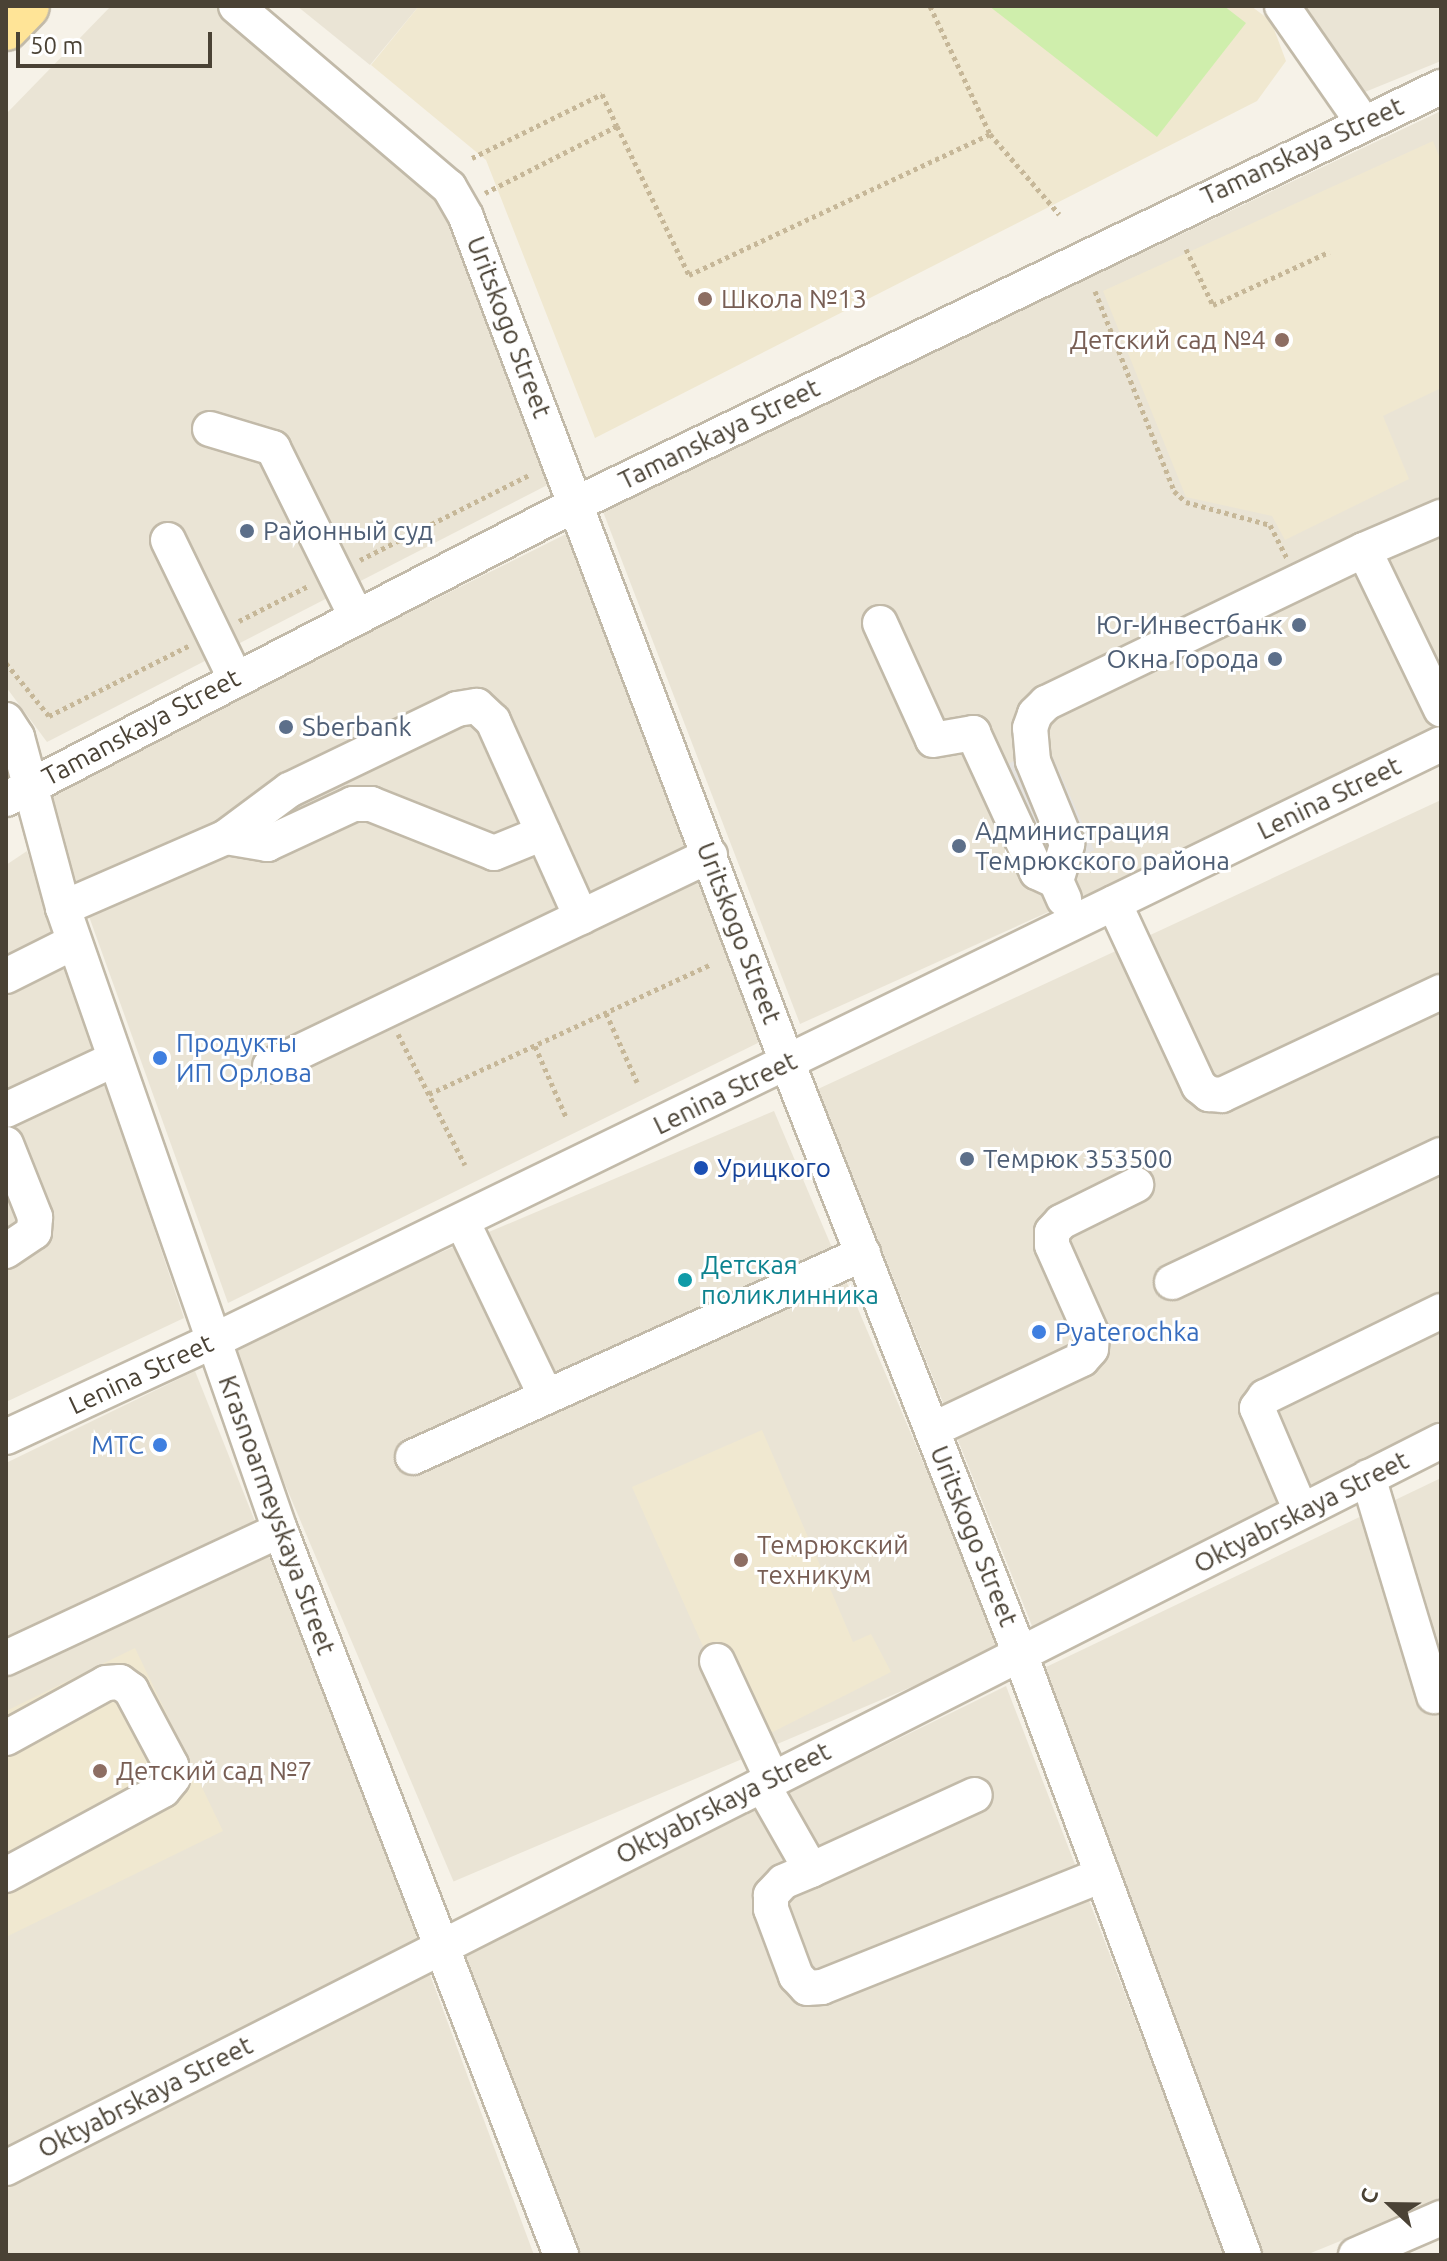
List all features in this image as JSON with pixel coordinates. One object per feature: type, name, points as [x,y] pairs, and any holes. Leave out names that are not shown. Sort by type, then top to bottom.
[{"type":"main road","points":[[6,28],[27,6]]},
{"type":"street","name":"Uritskogo Street","points":[[236,6],[449,187],[466,217],[578,503],[787,1062],[1020,1654],[1244,2255]]},
{"type":"street","points":[[1282,6],[1362,121]]},
{"type":"street","name":"Tamanskaya Street","points":[[18,792],[578,503],[1362,121],[1441,87]]},
{"type":"street","points":[[210,429],[273,448],[356,616]]},
{"type":"street","points":[[1074,922],[1056,881],[1067,844],[1033,761],[1030,728],[1035,714],[1046,703],[1364,550],[1441,517]]},
{"type":"street","points":[[168,540],[235,678]]},
{"type":"street","points":[[1364,550],[1441,709]]},
{"type":"street","points":[[880,623],[933,740],[973,733],[1037,872],[1056,881]]},
{"type":"street","points":[[63,908],[226,837],[289,790],[457,709],[477,706],[493,721],[581,917]]},
{"type":"street","name":"Krasnoarmeyskaya Street","points":[[6,720],[17,737],[18,792],[63,908],[280,1530],[561,2255]]},
{"type":"street","name":"Lenina Street","points":[[6,1437],[462,1221],[1441,744]]},
{"type":"street","points":[[226,837],[267,844],[363,802],[494,853],[543,833]]},
{"type":"street","points":[[270,1066],[710,855]]},
{"type":"street","points":[[1114,903],[1199,1086],[1209,1094],[1222,1095],[1441,992]]},
{"type":"street","points":[[6,976],[74,942]]},
{"type":"street","points":[[6,1110],[115,1059]]},
{"type":"street","points":[[6,1144],[35,1217],[34,1232],[6,1251]]},
{"type":"street","points":[[1172,1282],[1441,1155]]},
{"type":"street","points":[[932,1430],[1082,1359],[1091,1349],[1092,1335],[1052,1245],[1052,1232],[1061,1222],[1136,1185]]},
{"type":"street","points":[[462,1221],[546,1396]]},
{"type":"street","points":[[413,1457],[863,1254]]},
{"type":"street","points":[[1301,1511],[1257,1408],[1265,1397],[1441,1311]]},
{"type":"street","name":"Oktyabrskaya Street","points":[[6,2168],[1441,1441]]},
{"type":"street","points":[[1368,1477],[1434,1696]]},
{"type":"street","points":[[6,1658],[280,1530]]},
{"type":"street","points":[[717,1661],[767,1781],[811,1870]]},
{"type":"street","points":[[6,1738],[106,1683],[120,1682],[131,1690],[171,1765],[172,1779],[163,1790],[6,1875]]},
{"type":"street","points":[[975,1795],[783,1882],[771,1895],[771,1909],[796,1976],[807,1988],[822,1987],[1102,1875]]},
{"type":"street","points":[[1356,2255],[1441,2218]]},
{"type":"path","points":[[930,6],[990,134],[1059,214]]},
{"type":"path","points":[[472,158],[602,94],[689,275],[990,134]]},
{"type":"path","points":[[485,193],[617,126]]},
{"type":"path","points":[[1186,249],[1213,305],[1329,252]]},
{"type":"path","points":[[1095,291],[1174,491],[1186,502],[1270,525],[1278,540]]},
{"type":"path","points":[[6,663],[49,716],[531,474]]},
{"type":"path","points":[[429,1094],[711,964]]},
{"type":"path","points":[[386,1011],[465,1165]]},
{"type":"path","points":[[606,1013],[637,1082]]},
{"type":"path","points":[[535,1046],[566,1117]]},
{"type":"shaded area","points":[[111,6],[215,6],[406,166],[442,202],[559,479],[47,742],[6,687],[6,114]]},
{"type":"shaded area","points":[[297,6],[419,6],[370,65]]},
{"type":"shaded area","name":"Школа №13","points":[[419,6],[1251,6],[1271,21],[1286,61],[1257,101],[595,438],[486,160],[371,65]]},
{"type":"shaded area","points":[[1303,6],[1441,6],[1441,61],[1365,92]]},
{"type":"shaded area","points":[[1441,111],[1441,735],[800,1024],[602,509]]},
{"type":"shaded area","name":"Детский сад №4","points":[[1433,141],[1441,161],[1441,388],[1383,416],[1409,479],[1285,540],[1272,516],[1186,497],[1103,291]]},
{"type":"shaded area","points":[[568,533],[772,1036],[228,1303],[45,794]]},
{"type":"shaded area","points":[[1048,746],[1094,850],[1042,873],[996,769]]},
{"type":"shaded area","points":[[1441,800],[1441,1420],[1032,1626],[818,1089]]},
{"type":"shaded area","points":[[27,851],[184,1318],[6,1402],[6,865]]},
{"type":"shaded area","points":[[774,1111],[1002,1649],[454,1881],[225,1344]]},
{"type":"shaded area","points":[[195,1371],[421,1937],[6,2152],[6,1463]]},
{"type":"shaded area","name":"Темрюкский техникум","points":[[762,1430],[853,1642],[871,1634],[891,1672],[747,1745],[632,1487]]},
{"type":"shaded area","points":[[1441,1478],[1441,2200],[1306,2255],[1264,2255],[1042,1669]]},
{"type":"shaded area","name":"Детский сад №7","points":[[135,1648],[223,1831],[6,1937],[6,1711]]},
{"type":"shaded area","points":[[1006,1686],[1226,2255],[573,2255],[454,1957]]},
{"type":"shaded area","points":[[429,1972],[534,2255],[6,2255],[6,2188]]},
{"type":"green space","points":[[989,6],[1224,6],[1246,23],[1157,137]]},
{"type":"place","name":"Школа №13","points":[[705,299]]},
{"type":"place","name":"Детский сад №4","points":[[1282,340]]},
{"type":"place","name":"Районный суд","points":[[247,531]]},
{"type":"place","name":"Юг-Инвестбанк","points":[[1299,625]]},
{"type":"place","name":"Окна Города","points":[[1275,659]]},
{"type":"place","name":"Sberbank","points":[[286,727]]},
{"type":"place","name":"Администрация Темрюкского района","points":[[959,846]]},
{"type":"place","name":"Продукты ИП Орлова","points":[[160,1058]]},
{"type":"place","name":"Темрюк 353500","points":[[967,1159]]},
{"type":"place","name":"Урицкого","points":[[701,1168]]},
{"type":"place","name":"Детская поликлинника","points":[[685,1280]]},
{"type":"place","name":"Pyaterochka","points":[[1039,1332]]},
{"type":"place","name":"МТС","points":[[160,1445]]},
{"type":"place","name":"Темрюкский техникум","points":[[741,1560]]},
{"type":"place","name":"Детский сад №7","points":[[100,1771]]}]
